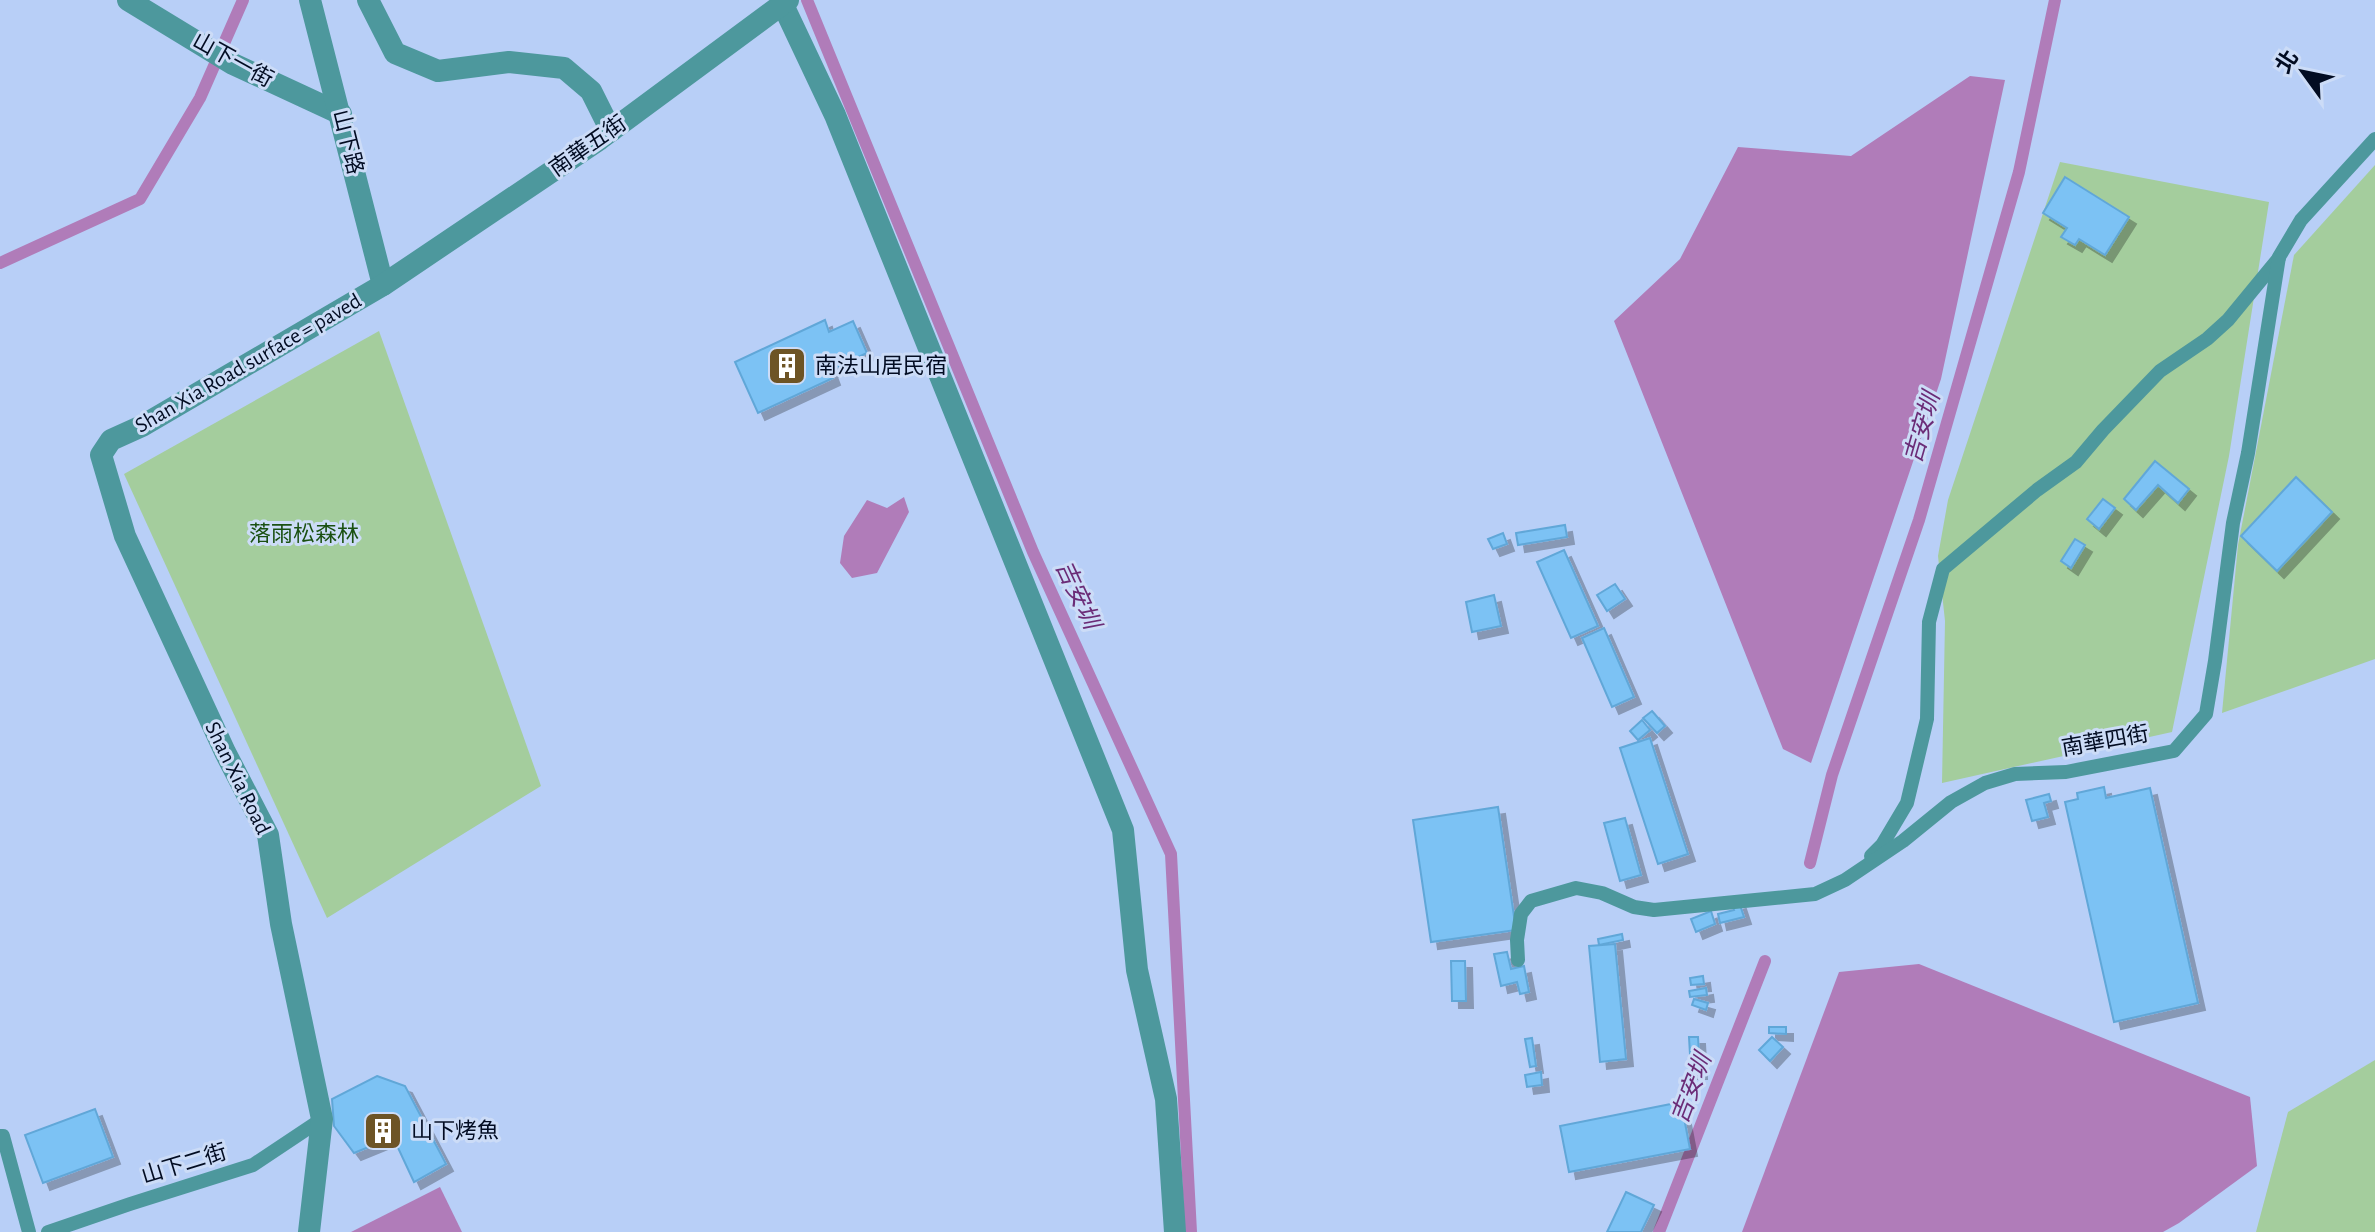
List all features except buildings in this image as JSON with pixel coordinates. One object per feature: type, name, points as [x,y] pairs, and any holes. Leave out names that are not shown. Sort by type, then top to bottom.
[{"type":"street","name":"山下一街","points":[[128,0],[233,64],[341,114]]},
{"type":"street","name":"山下路","points":[[310,0],[383,285]]},
{"type":"street","points":[[368,0],[395,53],[438,71],[509,62],[564,68],[591,91],[611,131]]},
{"type":"street","points":[[786,2],[835,115],[1123,830],[1137,970],[1166,1099],[1175,1232]]},
{"type":"street","name":"南華五街","points":[[383,285],[611,131],[786,2]]},
{"type":"street","name":"Shan Xia Road surface = paved","points":[[322,1119],[281,924],[268,835],[225,752],[125,536],[101,455],[111,440],[142,426],[383,285]]},
{"type":"street","points":[[309,1232],[322,1119]]},
{"type":"lane","name":"南華四街","points":[[1518,960],[1521,914],[1531,901],[1576,888],[1602,893],[1634,907],[1654,910],[1815,894],[1845,880],[1903,841],[1951,802],[1985,783],[2015,774],[2066,772],[2174,751],[2206,714],[2233,523],[2248,453],[2279,257],[2301,220],[2375,139]]},
{"type":"lane","points":[[1845,880],[1882,845],[1907,803],[1927,719],[1929,622],[1943,569],[2037,490],[2076,462],[2160,371],[2207,339],[2228,320],[2279,257]]},
{"type":"lane","name":"山下二街","points":[[48,1232],[253,1165],[322,1119]]},
{"type":"lane","points":[[1,1135],[29,1232]]},
{"type":"green space","points":[[2060,162],[2269,202],[2229,456],[2172,732],[1942,783],[1945,621],[1938,556],[1948,500]]},
{"type":"green space","points":[[2375,165],[2375,659],[2222,713],[2238,545],[2294,255]]},
{"type":"green space","name":"落雨松森林","points":[[379,331],[541,786],[327,918],[124,474]]},
{"type":"green space","points":[[2375,1060],[2375,1232],[2256,1232],[2288,1112]]},
{"type":"water","points":[[1970,76],[2005,80],[1941,379],[1811,763],[1783,749],[1614,321],[1680,259],[1738,147],[1851,156]]},
{"type":"water","points":[[904,497],[909,512],[877,573],[852,578],[840,563],[844,536],[867,500],[887,508]]},
{"type":"water","points":[[1919,964],[2250,1097],[2257,1166],[2163,1232],[1742,1232],[1839,972]]},
{"type":"water","points":[[440,1187],[462,1232],[351,1232]]},
{"type":"waterway","points":[[0,263],[140,199],[200,98],[243,0]]},
{"type":"waterway","name":"吉安圳","points":[[807,0],[1033,552],[1171,854],[1191,1232]]},
{"type":"waterway","name":"吉安圳","points":[[1810,863],[1832,775],[1919,520],[2019,172],[2055,0]]},
{"type":"waterway","name":"吉安圳","points":[[1659,1232],[1765,961]]},
{"type":"place","name":"南法山居民宿","points":[[787,366]]},
{"type":"place","name":"山下烤魚","points":[[383,1131]]}]
